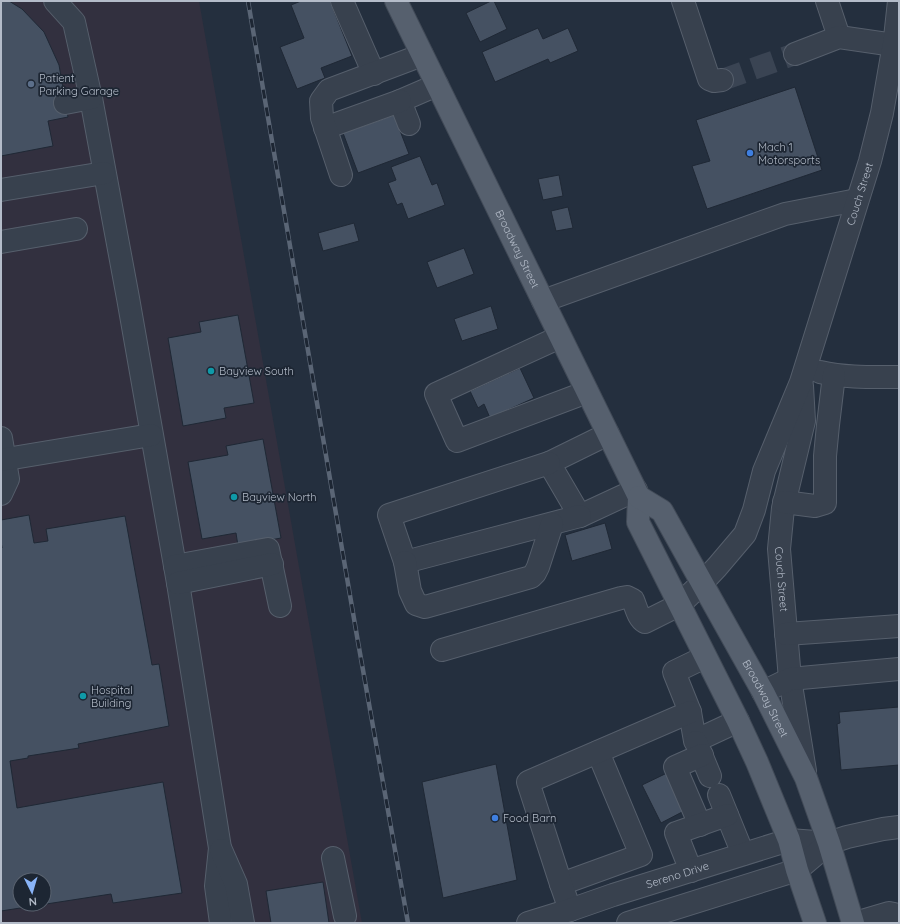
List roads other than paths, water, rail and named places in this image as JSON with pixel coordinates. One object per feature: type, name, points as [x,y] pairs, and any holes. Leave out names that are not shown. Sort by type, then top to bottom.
[{"type":"main road","name":"Broadway Street","points":[[396,1],[637,494],[638,522],[757,762],[789,840],[797,870],[815,923]]},
{"type":"main road","name":"Broadway Street","points":[[637,494],[662,511],[763,692],[806,778],[829,843],[854,923]]},
{"type":"street","points":[[55,1],[74,22],[91,98],[128,298],[176,574],[220,848],[236,884],[243,923]]},
{"type":"street","points":[[342,1],[374,74]]},
{"type":"street","points":[[683,1],[709,79],[714,81],[722,80]]},
{"type":"street","points":[[827,1],[839,37]]},
{"type":"street","name":"Couch Street","points":[[442,650],[627,597],[633,600],[640,617],[646,622],[679,605],[718,567],[745,534],[754,510],[764,471],[803,375],[870,161],[882,113],[894,45],[899,1]]},
{"type":"street","points":[[795,54],[839,37],[894,45]]},
{"type":"street","points":[[341,175],[322,118],[321,101],[329,90],[422,55]]},
{"type":"street","points":[[325,128],[400,101],[437,85]]},
{"type":"street","points":[[65,103],[91,98]]},
{"type":"street","points":[[400,101],[409,124]]},
{"type":"street","points":[[1,190],[104,173]]},
{"type":"street","points":[[543,301],[785,214],[858,200]]},
{"type":"street","points":[[1,242],[76,229]]},
{"type":"street","points":[[560,337],[436,394],[457,441],[587,392]]},
{"type":"street","points":[[803,375],[899,377]]},
{"type":"street","name":"Couch Street","points":[[803,375],[804,421],[784,502],[779,549],[790,679],[806,778]]},
{"type":"street","points":[[784,502],[815,506],[825,503],[826,448],[834,375]]},
{"type":"street","points":[[552,524],[538,567],[531,577],[425,607],[416,604],[410,591],[405,562],[389,515],[549,463],[608,434]]},
{"type":"street","points":[[3,459],[151,435]]},
{"type":"street","points":[[1,438],[3,459],[8,479],[1,494]]},
{"type":"street","points":[[549,463],[580,516]]},
{"type":"street","points":[[405,562],[580,516],[637,494]]},
{"type":"street","points":[[176,574],[268,549],[280,606]]},
{"type":"street","points":[[786,634],[899,626]]},
{"type":"street","points":[[705,657],[674,672],[690,712],[699,748],[743,854]]},
{"type":"street","points":[[763,692],[790,679],[899,669]]},
{"type":"street","points":[[570,910],[528,782],[690,712]]},
{"type":"street","points":[[700,825],[675,767],[738,721]]},
{"type":"street","points":[[561,884],[641,855],[598,752]]},
{"type":"street","points":[[691,870],[676,834],[727,815]]},
{"type":"street","name":"Sereno Drive","points":[[628,923],[797,870],[829,843],[847,837],[899,827]]},
{"type":"street","name":"Sereno Drive","points":[[528,923],[789,840],[829,843]]},
{"type":"street","points":[[220,848],[216,886],[220,923]]},
{"type":"street","points":[[333,858],[346,916]]},
{"type":"street","points":[[854,923],[889,913],[894,914],[897,923]]},
{"type":"tunnel","points":[[722,80],[795,54]]},
{"type":"railway","points":[[248,1],[358,642],[408,923]]},
{"type":"place","name":"Patient Parking Garage","points":[[31,84]]},
{"type":"place","name":"Mach 1 Motorsports","points":[[750,153]]},
{"type":"place","name":"Bayview South","points":[[211,371]]},
{"type":"place","name":"Bayview North","points":[[234,497]]},
{"type":"place","name":"Hospital Building","points":[[83,696]]},
{"type":"place","name":"Food Barn","points":[[495,818]]}]
